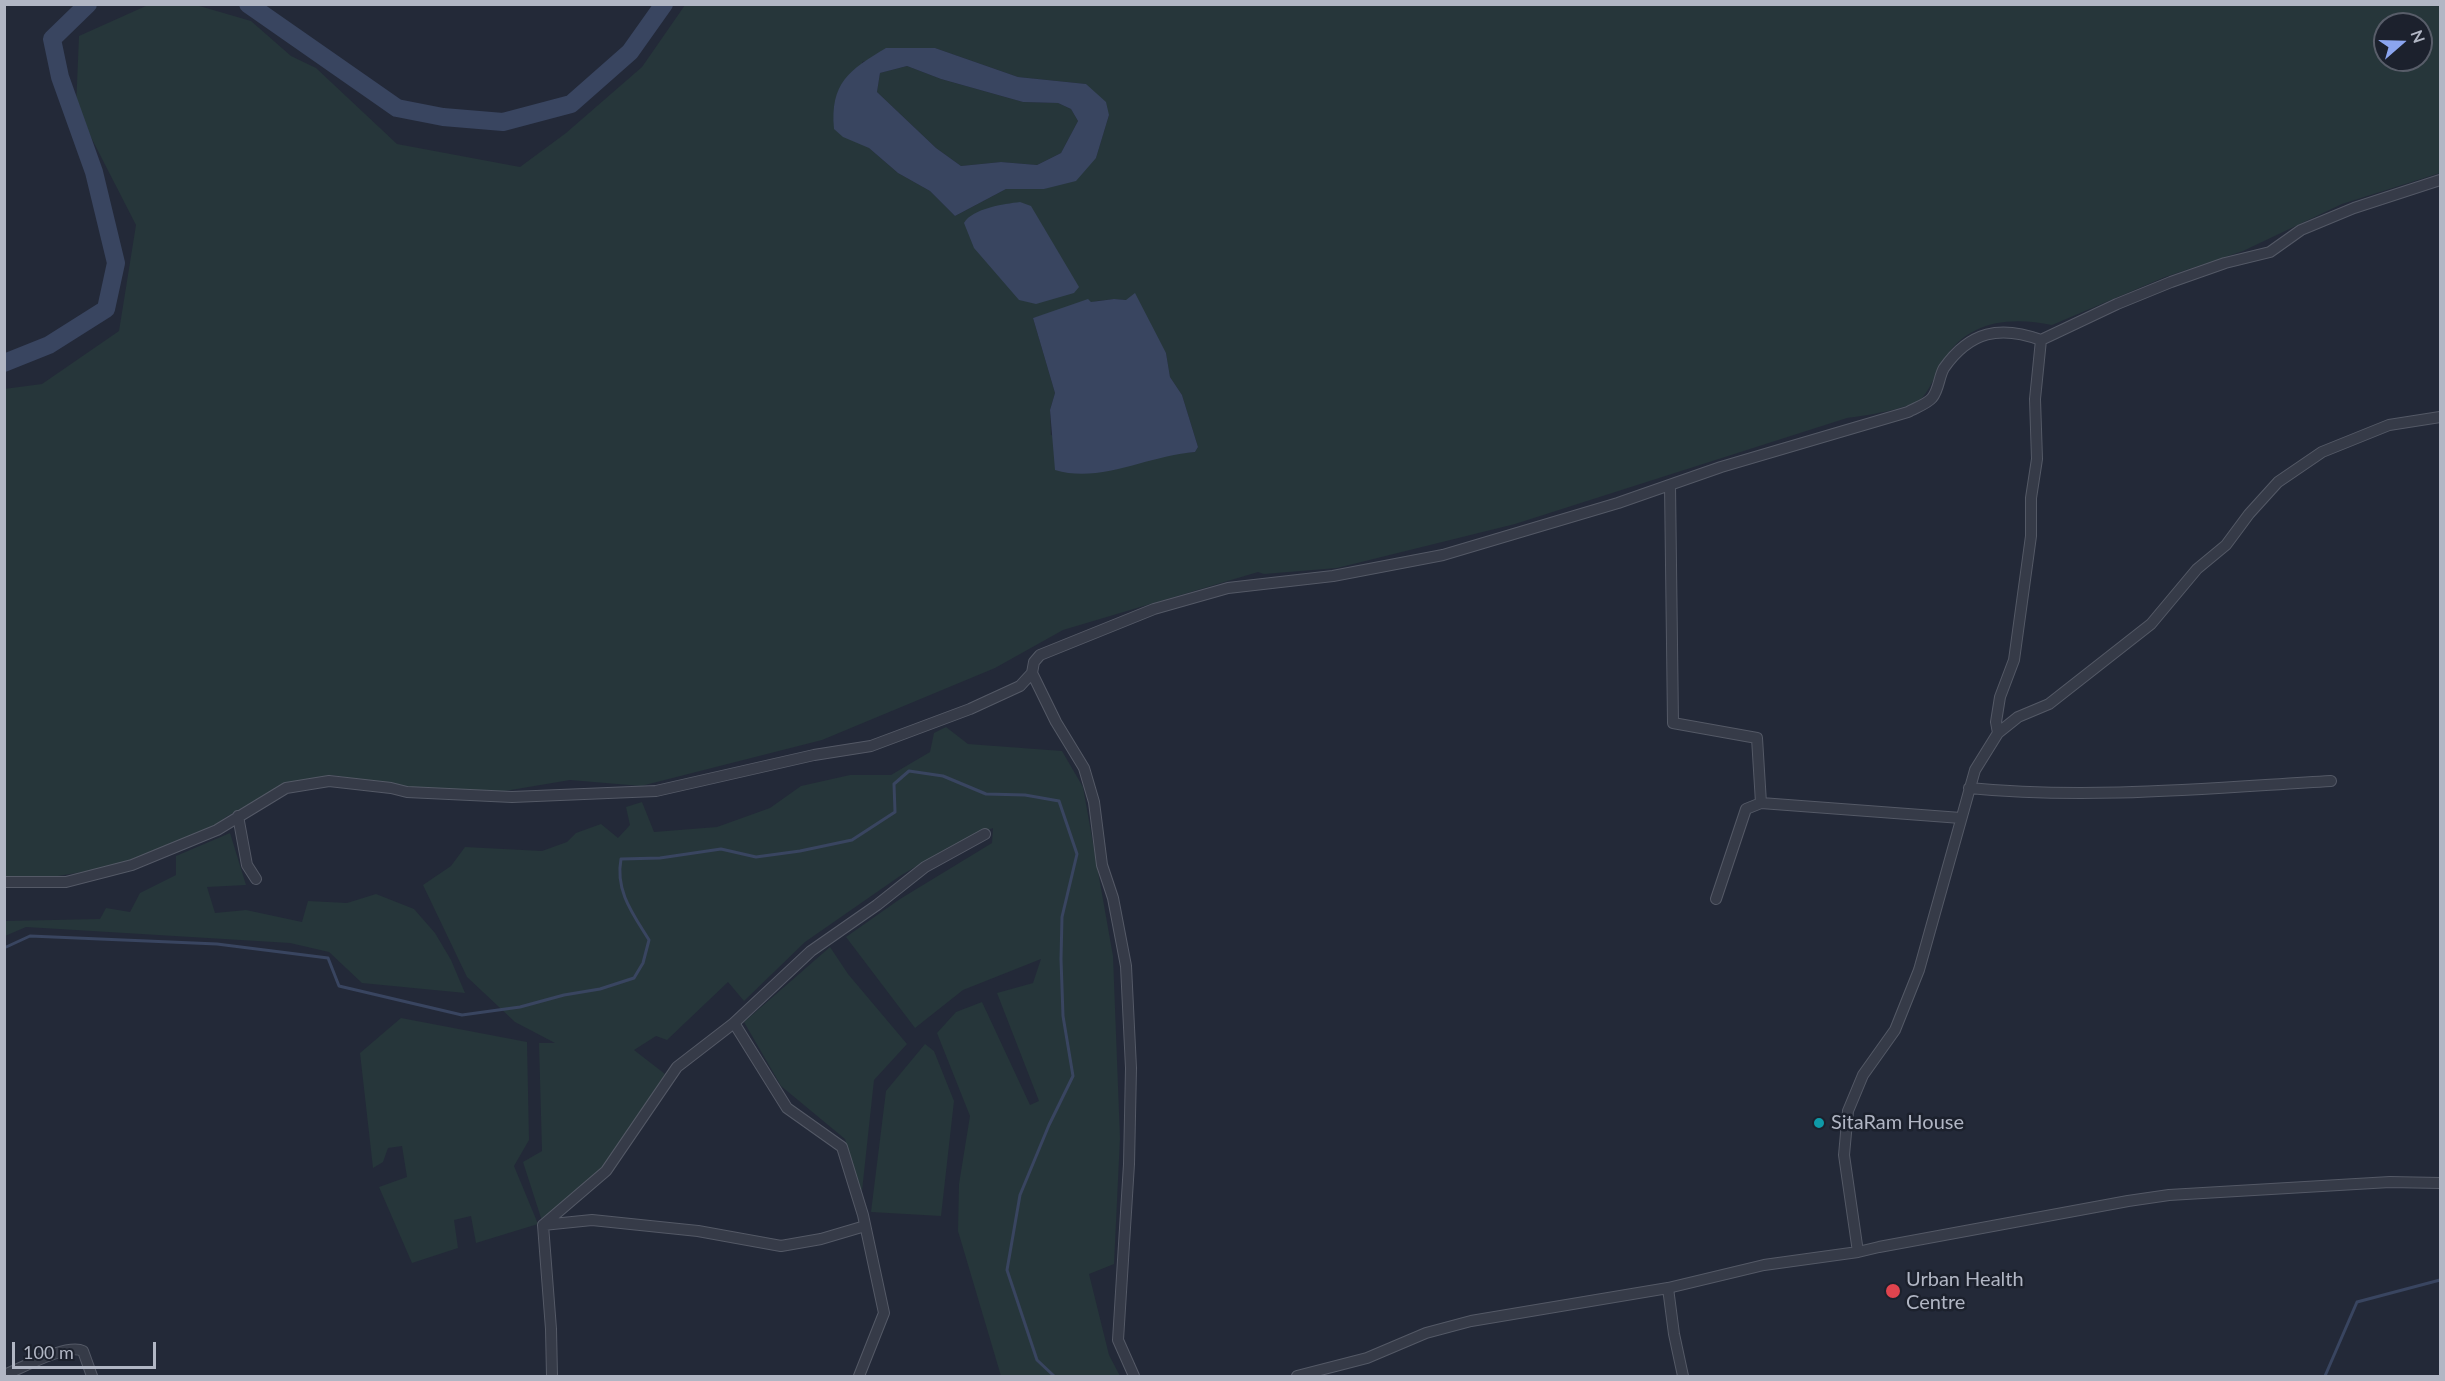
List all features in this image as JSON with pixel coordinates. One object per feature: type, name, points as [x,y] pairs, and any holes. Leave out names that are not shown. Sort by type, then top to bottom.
[{"type":"street","points":[[4,882],[66,882],[132,865],[217,830],[286,788],[329,781],[407,792],[512,797],[656,791],[814,755],[871,746],[1020,686],[1032,673],[1034,662],[1040,655],[1154,609],[1228,588],[1333,576],[1443,555],[1617,503],[1721,467],[1908,412],[1932,398],[1943,369],[1968,341],[1993,331],[2021,332],[2041,340],[2117,304],[2171,282],[2225,263],[2270,252],[2301,230],[2354,208],[2440,180]]},
{"type":"street","points":[[1998,733],[1996,722],[2000,697],[2014,660],[2031,536],[2031,498],[2037,459],[2035,399],[2041,340]]},
{"type":"street","points":[[1858,1252],[1844,1155],[1848,1111],[1863,1075],[1895,1030],[1919,970],[1975,770],[1998,733],[2019,717],[2049,704],[2151,624],[2198,569],[2226,544],[2278,482],[2322,452],[2389,426],[2440,417]]},
{"type":"street","points":[[1670,485],[1673,723],[1757,738],[1761,803]]},
{"type":"street","points":[[1032,673],[1056,722],[1084,768],[1094,802],[1102,865],[1113,898],[1126,966],[1131,1068],[1128,1184],[1118,1340],[1134,1377]]},
{"type":"street","points":[[1969,788],[2017,793],[2137,792],[2331,781]]},
{"type":"street","points":[[1716,899],[1746,809],[1761,803],[1961,818]]},
{"type":"street","points":[[238,816],[247,865],[256,879]]},
{"type":"street","points":[[543,1225],[606,1171],[677,1067],[734,1023],[811,951],[878,905],[925,867],[986,834]]},
{"type":"street","points":[[734,1023],[788,1108],[842,1147],[865,1226],[884,1312],[859,1377]]},
{"type":"street","points":[[1297,1377],[1367,1358],[1426,1333],[1471,1321],[1668,1288],[1764,1265],[1858,1252],[1879,1246],[2169,1195],[2390,1182],[2440,1183]]},
{"type":"street","points":[[543,1225],[592,1220],[698,1231],[781,1246],[821,1239],[865,1226]]},
{"type":"street","points":[[543,1225],[551,1329],[552,1377]]},
{"type":"street","points":[[1668,1288],[1683,1377]]},
{"type":"street","points":[[4,1375],[62,1351],[76,1348],[83,1351],[92,1377]]},
{"type":"shaded area","points":[[148,5],[196,5],[251,21],[291,56],[316,68],[397,144],[520,167],[566,133],[642,67],[685,5],[2440,5],[2440,173],[2342,204],[2243,251],[2165,277],[2052,325],[2036,322],[2005,322],[1977,330],[1964,337],[1953,348],[1922,398],[1908,405],[1847,418],[1515,524],[1337,568],[1264,574],[1258,572],[1063,630],[995,668],[822,740],[641,786],[570,780],[499,792],[411,789],[332,775],[282,786],[226,817],[209,830],[113,867],[52,877],[5,877],[4,389],[42,384],[119,331],[136,225],[76,108],[79,36]],"holes":[[[935,48],[1018,77],[1086,84],[1109,115],[1096,158],[1044,189],[1006,189],[955,216],[930,191],[898,173],[869,148],[862,62],[915,49]],[[1126,300],[1166,353],[1170,377],[1182,395],[1198,447],[1195,452],[1183,453],[1051,435],[1050,410],[1055,393],[1033,318],[1097,301]]]},
{"type":"shaded area","points":[[907,66],[941,79],[1023,102],[1058,103],[1071,109],[1078,121],[1061,153],[1037,165],[1001,162],[961,166],[936,148],[877,92],[880,73]]},
{"type":"shaded area","points":[[946,727],[968,744],[1062,751],[1083,787],[1113,956],[1120,1138],[1114,1264],[1089,1274],[1109,1355],[1120,1376],[1001,1376],[958,1231],[959,1184],[970,1116],[937,1033],[956,1012],[982,1002],[1030,1105],[1039,1101],[997,993],[1033,983],[1041,959],[963,990],[915,1028],[846,937],[900,899],[992,843],[993,828],[949,847],[900,876],[805,942],[744,1001],[728,982],[667,1040],[656,1036],[634,1050],[665,1074],[604,1170],[542,1221],[523,1162],[542,1151],[539,1043],[555,1043],[515,1022],[467,977],[423,885],[451,866],[465,847],[542,851],[567,842],[576,833],[601,824],[618,838],[630,825],[626,807],[642,802],[654,832],[717,827],[770,808],[801,786],[850,775],[891,775],[930,752],[934,733]]},
{"type":"shaded area","points":[[230,833],[246,885],[207,887],[215,913],[246,910],[302,922],[308,901],[347,903],[376,894],[414,909],[435,933],[451,960],[465,993],[362,983],[329,952],[290,943],[26,927],[5,936],[5,921],[100,919],[106,908],[130,912],[140,893],[176,875],[176,856]]},
{"type":"shaded area","points":[[830,947],[848,974],[907,1044],[874,1080],[862,1191],[845,1139],[781,1086],[744,1022]]},
{"type":"shaded area","points":[[401,1018],[527,1042],[529,1140],[514,1166],[538,1224],[476,1243],[471,1216],[454,1220],[458,1248],[412,1263],[379,1187],[407,1177],[402,1146],[388,1148],[383,1162],[373,1168],[360,1053]]},
{"type":"shaded area","points":[[925,1044],[934,1051],[954,1101],[941,1216],[871,1212],[886,1091]]},
{"type":"water","points":[[886,48],[935,48],[1018,77],[1086,84],[1106,102],[1109,115],[1096,158],[1076,181],[1044,189],[1006,189],[955,216],[930,191],[898,173],[869,148],[843,137],[834,129],[835,100],[839,89],[852,71]],"holes":[[[907,66],[941,79],[1023,102],[1058,103],[1071,109],[1078,121],[1061,153],[1037,165],[1001,162],[961,166],[936,148],[877,92],[880,73]]]},
{"type":"water","points":[[1020,202],[1031,206],[1079,287],[1074,293],[1036,304],[1019,300],[974,248],[964,223],[968,218],[981,210]]},
{"type":"water","points":[[1135,293],[1166,353],[1170,377],[1182,395],[1198,447],[1195,452],[1090,474],[1055,470],[1050,410],[1055,393],[1033,318],[1088,299],[1091,302],[1126,300]]},
{"type":"waterway","points":[[4,363],[49,345],[106,309],[116,263],[94,172],[60,77],[52,39],[88,4]]},
{"type":"waterway","points":[[248,4],[397,108],[443,117],[503,122],[571,104],[630,52],[664,4]]},
{"type":"waterway","points":[[4,948],[30,936],[217,944],[328,958],[339,986],[462,1015],[520,1007],[564,995],[600,989],[634,978],[643,963],[649,940],[623,892],[621,859],[660,858],[721,849],[756,857],[852,840],[895,812],[894,784],[909,771],[943,776],[986,794],[1025,795],[1059,801],[1077,854],[1062,917],[1061,959],[1063,1016],[1073,1076],[1049,1125],[1020,1195],[1007,1270],[1037,1360],[1054,1376]]},
{"type":"waterway","points":[[2325,1376],[2357,1302],[2440,1280]]},
{"type":"place","name":"SitaRam House","points":[[1819,1123]]},
{"type":"place","name":"Urban Health Centre","points":[[1893,1291]]}]
